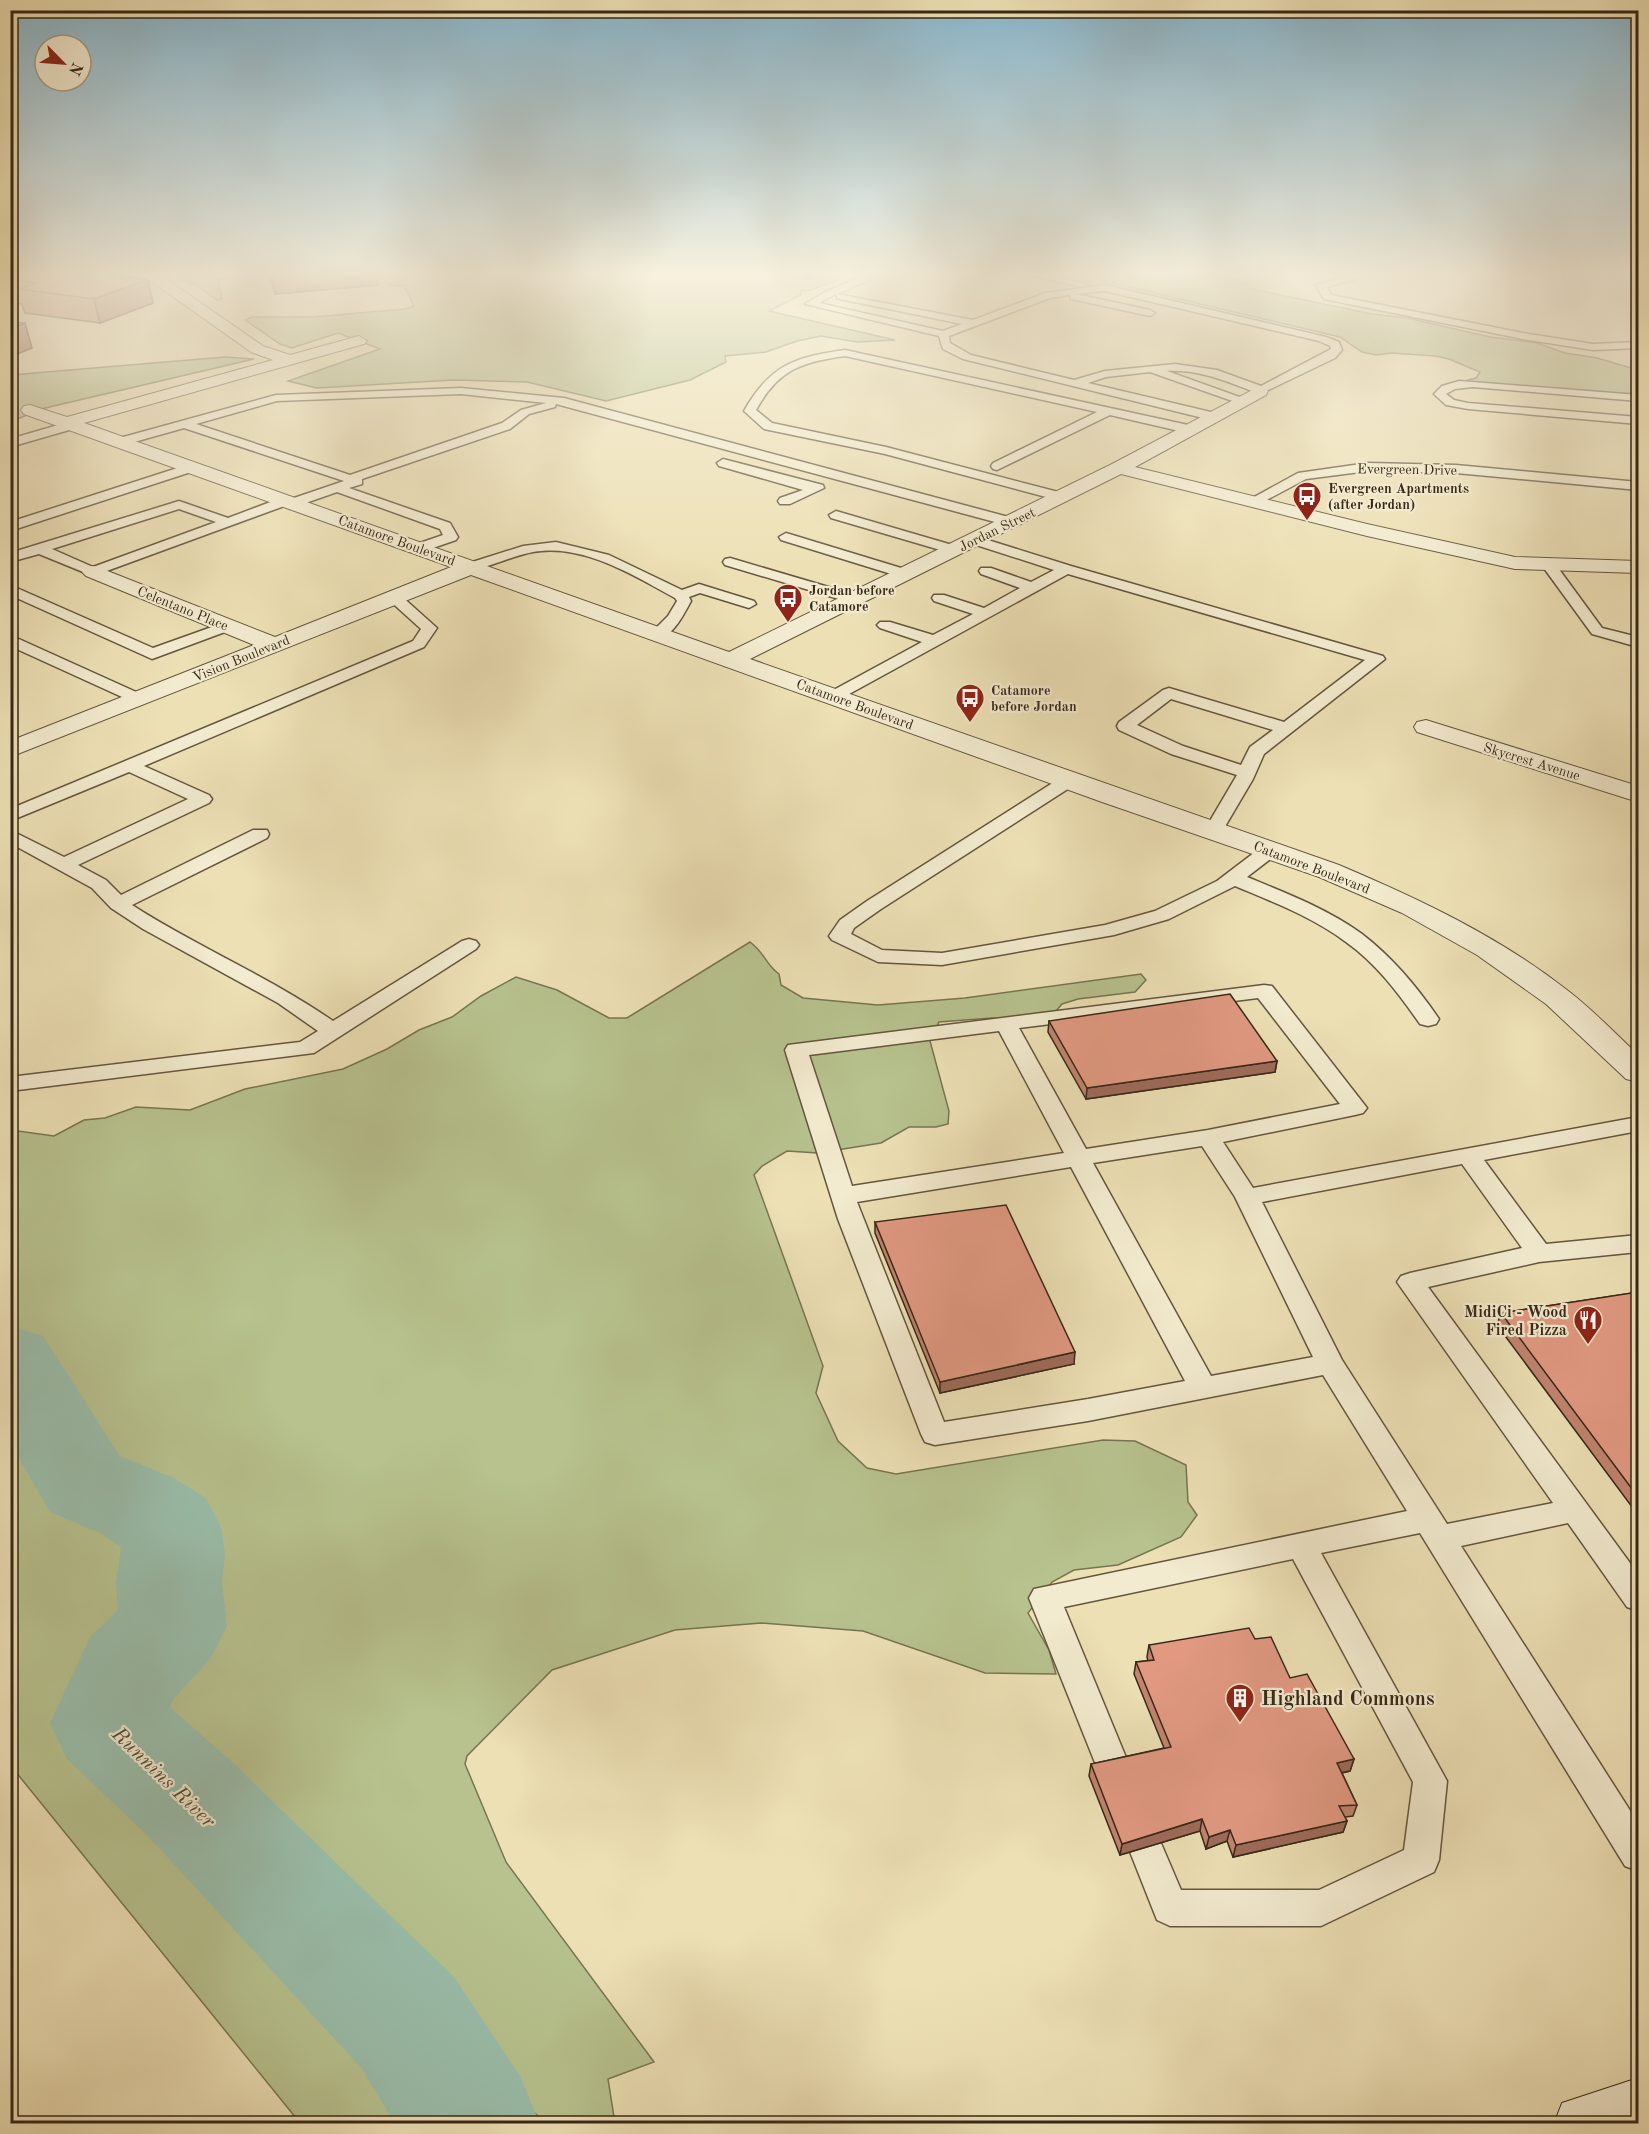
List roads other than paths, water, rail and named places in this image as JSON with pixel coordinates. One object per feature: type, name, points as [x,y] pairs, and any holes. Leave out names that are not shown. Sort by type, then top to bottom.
[{"type":"street","points":[[69,424],[246,373]]},
{"type":"street","name":"Jordan Street","points":[[731,660],[1119,468],[1211,416],[1261,391]]},
{"type":"street","name":"Catamore Boulevard","points":[[30,410],[1068,781],[1329,871],[1412,907],[1488,949],[1557,997],[1638,1072]]},
{"type":"street","points":[[1119,468],[1467,554],[1515,563],[1638,567]]},
{"type":"street","name":"Vision Boulevard","points":[[10,750],[272,644],[471,567]]},
{"type":"street","name":"Celentano Place","points":[[93,572],[272,644]]},
{"type":"street","name":"Skycrest Avenue","points":[[1426,727],[1638,794]]},
{"type":"street","points":[[1583,2124],[1638,2107]]},
{"type":"lane","points":[[778,373],[767,381],[750,411],[768,426],[886,451],[1061,497]]},
{"type":"lane","points":[[934,373],[1188,429]]},
{"type":"lane","points":[[1031,373],[1211,416]]},
{"type":"lane","points":[[1074,383],[1118,373]]},
{"type":"lane","points":[[1161,373],[1241,401]]},
{"type":"lane","points":[[1213,373],[1261,391],[1298,373]]},
{"type":"lane","points":[[1638,398],[1473,384],[1455,385],[1442,390],[1440,394],[1450,403],[1468,406],[1638,421]]},
{"type":"lane","points":[[120,442],[276,398],[461,391],[564,401],[1011,522]]},
{"type":"lane","points":[[350,479],[506,426],[525,412],[564,401]]},
{"type":"lane","points":[[997,466],[1109,411]]},
{"type":"lane","points":[[10,443],[69,424]]},
{"type":"lane","points":[[40,549],[93,572],[228,522],[357,481],[184,424]]},
{"type":"lane","points":[[723,463],[815,489]]},
{"type":"lane","points":[[10,526],[193,467]]},
{"type":"lane","name":"Evergreen Drive","points":[[1254,501],[1303,476],[1368,467],[1456,469],[1638,486]]},
{"type":"lane","points":[[785,501],[845,477]]},
{"type":"lane","points":[[336,488],[446,526],[451,537],[419,548]]},
{"type":"lane","points":[[10,558],[178,505],[228,522]]},
{"type":"lane","points":[[836,515],[954,550]]},
{"type":"lane","points":[[786,537],[906,574]]},
{"type":"lane","points":[[975,540],[1066,569],[1377,659],[1256,752],[1213,831]]},
{"type":"lane","points":[[471,567],[509,554],[557,546],[638,571],[681,595],[684,601],[674,618],[658,634]]},
{"type":"lane","points":[[730,562],[854,599]]},
{"type":"lane","points":[[1548,564],[1597,631],[1638,642]]},
{"type":"lane","points":[[834,696],[1066,569]]},
{"type":"lane","points":[[986,571],[1032,588]]},
{"type":"lane","points":[[681,595],[699,588],[749,604]]},
{"type":"lane","points":[[10,589],[152,654],[228,626]]},
{"type":"lane","points":[[10,816],[418,644],[429,628],[394,597]]},
{"type":"lane","points":[[939,598],[985,614]]},
{"type":"lane","points":[[885,625],[935,641]]},
{"type":"lane","points":[[10,640],[139,699]]},
{"type":"lane","points":[[1247,772],[1177,750],[1125,726],[1169,693],[1286,728]]},
{"type":"lane","points":[[64,864],[203,799],[129,766]]},
{"type":"lane","points":[[1068,781],[874,905],[847,924],[839,936],[878,956],[942,959],[1118,928],[1162,915],[1233,878],[1269,850]]},
{"type":"lane","points":[[118,904],[260,834]]},
{"type":"lane","points":[[10,835],[99,884],[118,904],[218,963],[286,998],[333,1031]]},
{"type":"lane","points":[[1233,878],[1314,913],[1355,939],[1409,993],[1428,1019]]},
{"type":"lane","points":[[10,1084],[306,1048],[469,945]]},
{"type":"lane","points":[[842,1196],[1208,1137],[1355,1108],[1264,991],[796,1050],[842,1196],[935,1434],[1089,1410],[1330,1364]]},
{"type":"lane","points":[[1006,1024],[1203,1388]]},
{"type":"lane","points":[[1247,1197],[1638,1124]]},
{"type":"lane","points":[[1208,1137],[1247,1197],[1330,1364],[1638,1854]]},
{"type":"lane","points":[[1468,1155],[1539,1253]]},
{"type":"lane","points":[[1638,1244],[1539,1253],[1410,1282],[1638,1598]]},
{"type":"lane","points":[[1301,1545],[1430,1781],[1421,1860],[1321,1908],[1170,1908],[1046,1598],[1301,1545],[1575,1510]]},
{"type":"waterway","name":"Runnins River","points":[[10,1360],[85,1484],[138,1506],[170,1527],[173,1554],[169,1583],[173,1626],[129,1671],[107,1723],[189,1798],[409,2024],[472,2124]]},
{"type":"place","name":"Evergreen Apartments (after Jordan)","points":[[1307,522]]},
{"type":"place","name":"Jordan before Catamore","points":[[788,624]]},
{"type":"place","name":"Catamore before Jordan","points":[[970,724]]},
{"type":"place","name":"MidiCi - Wood Fired Pizza","points":[[1588,1346]]},
{"type":"place","name":"Highland Commons","points":[[1240,1724]]}]
